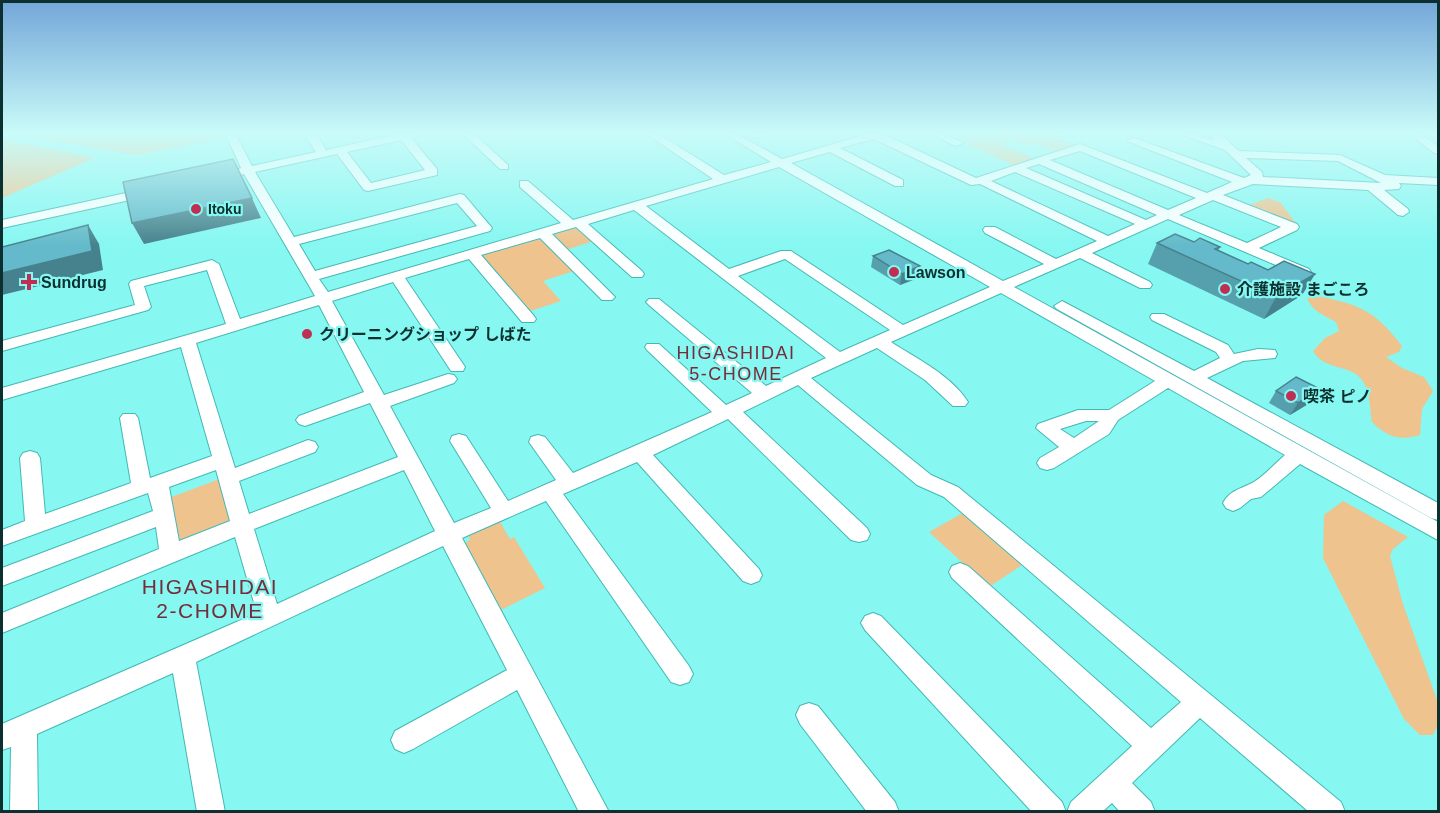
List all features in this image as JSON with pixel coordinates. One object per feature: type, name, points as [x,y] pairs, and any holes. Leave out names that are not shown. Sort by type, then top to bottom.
[{"type":"street","points":[[226,175],[244,171]]},
{"type":"street","points":[[249,171],[324,299],[595,812]]},
{"type":"street","points":[[356,171],[368,187],[433,171]]},
{"type":"street","points":[[709,171],[723,180]]},
{"type":"street","points":[[2,394],[145,351],[187,341],[472,253],[752,171]]},
{"type":"street","points":[[806,171],[1009,284],[1194,378],[1438,512]]},
{"type":"street","points":[[876,171],[899,183]]},
{"type":"street","points":[[953,171],[975,182],[1007,171]]},
{"type":"street","points":[[1023,171],[1145,224]]},
{"type":"street","points":[[1065,171],[1310,274]]},
{"type":"street","points":[[1142,171],[1293,227],[1248,248]]},
{"type":"street","points":[[1219,171],[1248,181],[1395,186],[1366,171]]},
{"type":"street","points":[[24,812],[13,732],[270,618],[447,535],[640,453],[878,341],[1248,181],[1258,175],[1254,171]]},
{"type":"street","points":[[1383,179],[1438,181]]},
{"type":"street","points":[[980,180],[1108,241]]},
{"type":"street","points":[[524,184],[637,274]]},
{"type":"street","points":[[1372,187],[1402,212]]},
{"type":"street","points":[[2,224],[159,190]]},
{"type":"street","points":[[292,242],[460,198],[485,228],[309,277]]},
{"type":"street","points":[[637,206],[838,359]]},
{"type":"street","points":[[990,230],[1055,264]]},
{"type":"street","points":[[543,233],[607,297]]},
{"type":"street","points":[[472,253],[528,320]]},
{"type":"street","points":[[1080,253],[1145,285]]},
{"type":"street","points":[[728,275],[786,254],[902,331]]},
{"type":"street","points":[[2,346],[142,307],[136,284],[212,264],[235,326]]},
{"type":"street","points":[[304,420],[376,400],[453,373],[396,276]]},
{"type":"street","points":[[1009,284],[1168,381],[1438,532]]},
{"type":"street","points":[[654,302],[764,394]]},
{"type":"street","points":[[1158,317],[1222,349],[1229,359]]},
{"type":"street","points":[[187,341],[270,618]]},
{"type":"street","points":[[878,341],[947,388],[959,402]]},
{"type":"street","points":[[653,347],[859,534]]},
{"type":"street","points":[[1194,378],[1229,359],[1251,354],[1269,354]]},
{"type":"street","points":[[799,377],[924,480],[951,492],[1331,812]]},
{"type":"street","points":[[1047,463],[1102,430],[1112,416],[1168,381]]},
{"type":"street","points":[[1073,447],[1045,428],[1070,417],[1086,414],[1112,416]]},
{"type":"street","points":[[129,418],[147,486]]},
{"type":"street","points":[[459,441],[504,512]]},
{"type":"street","points":[[538,442],[561,488],[680,674]]},
{"type":"street","points":[[2,538],[147,486],[225,469],[308,447]]},
{"type":"street","points":[[640,453],[751,575]]},
{"type":"street","points":[[1233,503],[1247,492],[1254,492],[1299,454]]},
{"type":"street","points":[[30,458],[36,525]]},
{"type":"street","points":[[2,623],[242,525],[408,461]]},
{"type":"street","points":[[147,486],[159,487],[171,554]]},
{"type":"street","points":[[2,577],[164,515]]},
{"type":"street","points":[[960,572],[1151,746]]},
{"type":"street","points":[[873,623],[1052,812]]},
{"type":"street","points":[[183,656],[211,812]]},
{"type":"street","points":[[404,740],[521,675]]},
{"type":"street","points":[[1081,812],[1200,701]]},
{"type":"street","points":[[809,715],[885,812]]},
{"type":"street","points":[[1112,783],[1141,812]]},
{"type":"shaded area","points":[[2,171],[64,171],[2,198]]},
{"type":"shaded area","points":[[1268,198],[1280,202],[1298,226],[1247,206]]},
{"type":"shaded area","points":[[577,226],[594,241],[568,249],[553,235]]},
{"type":"shaded area","points":[[535,238],[544,240],[574,271],[543,281],[561,301],[527,312],[481,256]]},
{"type":"shaded area","points":[[1314,295],[1364,310],[1382,323],[1402,346],[1399,352],[1386,357],[1402,368],[1424,377],[1433,391],[1422,409],[1420,435],[1406,438],[1394,436],[1378,427],[1372,422],[1368,395],[1362,380],[1351,372],[1324,362],[1313,351],[1325,338],[1339,331],[1336,322],[1319,313],[1309,303],[1307,298]]},
{"type":"shaded area","points":[[222,478],[234,520],[177,542],[169,498]]},
{"type":"shaded area","points":[[1343,501],[1408,537],[1393,549],[1390,556],[1403,604],[1438,703],[1438,725],[1433,735],[1420,735],[1404,719],[1323,558],[1324,515]]},
{"type":"shaded area","points":[[968,510],[1028,561],[989,587],[929,532]]},
{"type":"shaded area","points":[[499,520],[510,539],[514,537],[545,588],[499,611],[463,544],[470,540],[468,534]]},
{"type":"building","points":[[176,171],[239,171],[252,198],[132,223],[123,182]]},
{"type":"building","points":[[88,225],[92,251],[2,273],[2,247]]},
{"type":"building","points":[[1175,234],[1194,242],[1200,238],[1220,247],[1215,249],[1268,270],[1284,261],[1315,274],[1276,297],[1157,243]]},
{"type":"building","points":[[889,250],[920,266],[902,274],[873,256]]},
{"type":"building","points":[[1296,377],[1320,389],[1298,403],[1276,391]]},
{"type":"place","name":"Itoku","points":[[196,209]]},
{"type":"place","name":"Lawson","points":[[894,272]]},
{"type":"place","name":"Sundrug","points":[[29,282]]},
{"type":"place","name":"介護施設 まごころ","points":[[1225,289]]},
{"type":"place","name":"クリーニングショップ しばた","points":[[307,334]]},
{"type":"place","name":"喫茶 ピノ","points":[[1291,396]]},
{"type":"district","name":"HIGASHIDAI 5-CHOME","points":[[736,364]]},
{"type":"district","name":"HIGASHIDAI 2-CHOME","points":[[210,598]]}]
